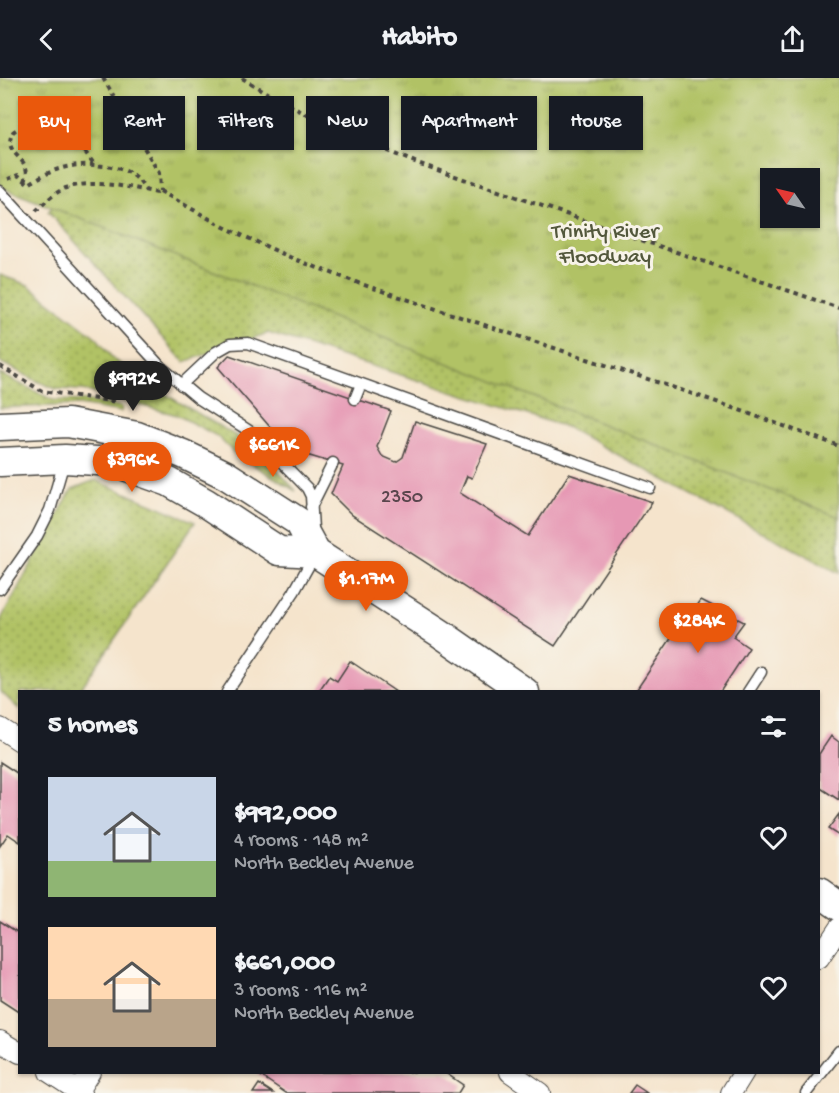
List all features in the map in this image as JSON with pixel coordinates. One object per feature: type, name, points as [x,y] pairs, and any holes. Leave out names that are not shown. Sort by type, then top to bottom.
[{"type":"main road","points":[[65,459],[68,423]]},
{"type":"main road","points":[[0,426],[68,423],[138,436],[226,475],[298,522],[316,553],[431,627],[522,690]]},
{"type":"main road","points":[[0,462],[65,459],[112,462],[169,482],[206,503],[279,551],[316,553]]},
{"type":"main road","points":[[820,893],[839,906]]},
{"type":"street","points":[[0,728],[18,740]]},
{"type":"street","points":[[820,956],[839,928]]},
{"type":"street","points":[[0,1041],[18,1052]]},
{"type":"street","points":[[52,1074],[79,1092],[89,1074]]},
{"type":"street","points":[[513,1074],[540,1093]]},
{"type":"street","points":[[731,1093],[743,1074]]},
{"type":"lane","points":[[0,191],[161,367],[181,385],[246,428],[267,445],[307,488],[311,496],[316,553],[294,592],[228,690]]},
{"type":"lane","points":[[181,385],[216,352],[230,344],[248,343],[650,488]]},
{"type":"lane","points":[[356,399],[361,384]]},
{"type":"lane","points":[[0,589],[37,536],[50,510],[65,459]]},
{"type":"lane","points":[[311,507],[333,464]]},
{"type":"lane","points":[[749,690],[761,672]]},
{"type":"lane","points":[[806,1093],[839,1051]]},
{"type":"path","points":[[103,78],[159,172],[160,191]]},
{"type":"path","points":[[242,78],[300,111],[373,146],[839,308]]},
{"type":"path","points":[[25,181],[28,171],[26,165],[14,153],[10,144],[13,132],[22,126],[40,127],[61,135],[79,146],[95,165]]},
{"type":"path","points":[[8,178],[18,175],[28,184],[48,172],[68,165],[95,165],[116,167],[129,172],[146,190]]},
{"type":"path","points":[[27,220],[49,199],[65,188],[84,185],[126,187],[157,193],[160,191],[224,227],[294,259],[361,284],[714,401],[839,446]]},
{"type":"path","points":[[0,366],[42,391],[117,402]]},
{"type":"green space","points":[[0,78],[63,96],[18,96],[18,114]]},
{"type":"green space","name":"Trinity River Floodway","points":[[0,78],[839,78],[839,517],[0,187]]},
{"type":"green space","points":[[91,104],[103,107],[103,150],[185,150],[185,131],[197,134],[197,150],[252,150],[839,318],[839,573],[566,427],[268,333],[184,362],[48,212],[52,207],[67,213],[36,150],[91,150]]},
{"type":"green space","points":[[0,275],[28,285],[97,338],[113,359],[170,397],[250,444],[296,491],[234,453],[217,436],[177,415],[83,390],[56,389],[0,362]]},
{"type":"green space","points":[[0,374],[53,400],[89,401],[122,407],[121,412],[79,405],[0,408]]},
{"type":"green space","points":[[95,480],[195,522],[80,690],[18,690],[18,708],[0,691],[0,621],[72,489]]},
{"type":"building","points":[[229,355],[391,411],[377,447],[382,456],[396,462],[403,457],[415,421],[487,444],[472,478],[467,476],[460,493],[528,536],[569,474],[652,502],[555,646],[352,515],[331,494],[343,466],[290,450],[218,367]]},
{"type":"building","points":[[701,600],[744,622],[733,637],[749,648],[721,690],[636,690],[690,610],[693,612]]},
{"type":"building","points":[[350,661],[393,690],[319,690],[329,676],[337,681]]},
{"type":"building","points":[[831,736],[839,742],[839,800],[820,788],[820,752]]},
{"type":"building","points":[[0,762],[18,774],[18,841],[8,834],[0,846]]},
{"type":"building","points":[[839,814],[839,836],[828,829]]},
{"type":"building","points":[[0,921],[18,933],[18,1012],[0,1000]]},
{"type":"building","points":[[258,1074],[447,1074],[463,1085],[458,1093],[286,1093]]},
{"type":"building","points":[[259,1084],[273,1093],[253,1093]]},
{"type":"building","points":[[635,1085],[647,1093],[629,1093]]}]
